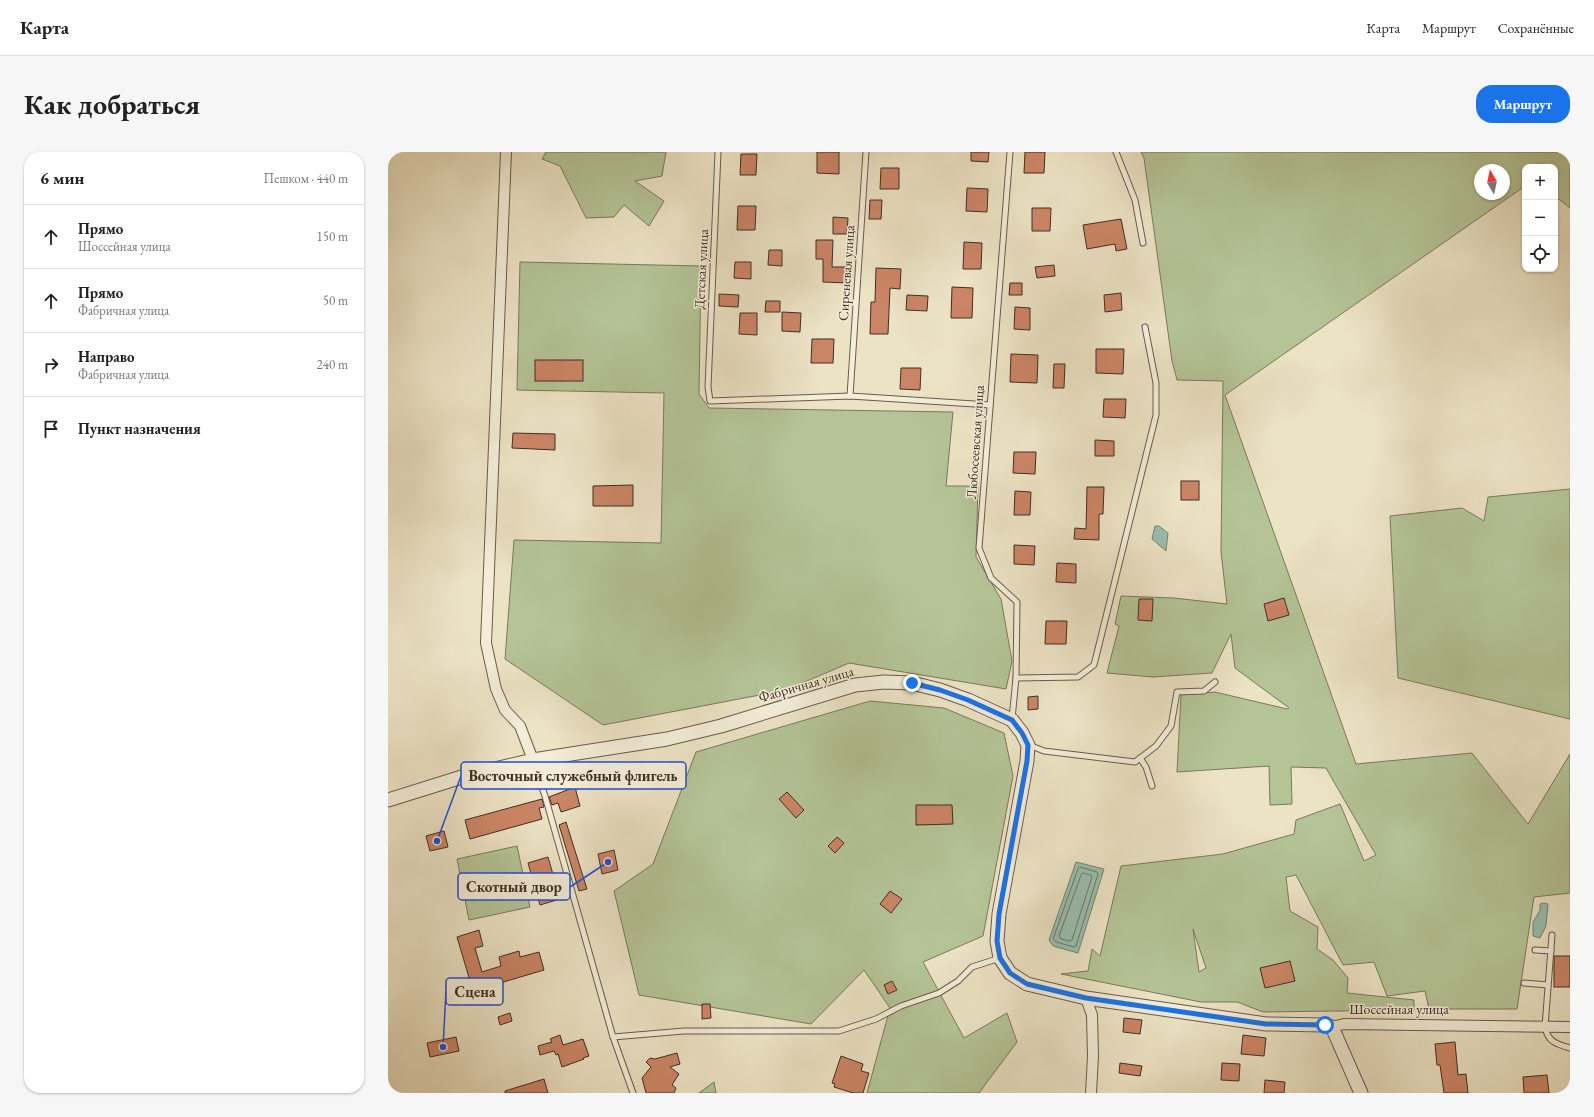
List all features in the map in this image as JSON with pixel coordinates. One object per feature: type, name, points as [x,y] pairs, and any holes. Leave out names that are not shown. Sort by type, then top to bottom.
[{"type":"street","points":[[506,152],[486,643],[496,689],[505,710],[520,726],[533,760]]},
{"type":"street","name":"Фабричная улица","points":[[388,800],[465,776],[533,760],[667,739],[721,726],[855,685],[884,682],[912,683],[940,690],[968,700],[1012,720],[1022,733],[1028,745]]},
{"type":"street","points":[[1028,745],[1027,761],[999,914],[997,941],[1000,958],[1010,973],[1027,984],[1086,998],[1092,1015],[1094,1056],[1092,1093]]},
{"type":"street","name":"Шоссейная улица","points":[[1086,998],[1266,1024],[1325,1025],[1332,1027],[1344,1024],[1545,1027],[1570,1026]]},
{"type":"street","points":[[1332,1027],[1361,1093]]},
{"type":"lane","name":"Детская улица","points":[[718,152],[708,387],[710,401],[850,396]]},
{"type":"lane","name":"Сиреневая улица","points":[[850,396],[866,152]]},
{"type":"lane","name":"Любосеевская улица","points":[[1010,152],[979,548],[991,578],[1017,602],[1016,678],[1012,720]]},
{"type":"lane","points":[[1116,152],[1135,200],[1143,243]]},
{"type":"lane","points":[[1016,678],[1078,677],[1094,665],[1156,415],[1156,383],[1145,327]]},
{"type":"lane","points":[[850,396],[990,405]]},
{"type":"lane","points":[[1028,745],[1044,751],[1135,762],[1156,746],[1171,726],[1176,692],[1204,691],[1215,682]]},
{"type":"lane","points":[[1140,758],[1146,767],[1152,786]]},
{"type":"lane","points":[[533,760],[542,785],[613,1036],[633,1093]]},
{"type":"lane","points":[[1552,935],[1545,1027],[1547,1036],[1557,1044],[1570,1048]]},
{"type":"lane","points":[[1535,950],[1551,951]]},
{"type":"lane","points":[[613,1036],[684,1031],[839,1031],[876,1019],[901,1006],[939,994],[958,981],[972,967],[1000,958]]},
{"type":"lane","points":[[1524,983],[1548,985]]},
{"type":"shaded area","points":[[546,152],[666,152],[662,176],[635,181],[664,201],[649,226],[624,205],[614,217],[586,218],[560,166],[542,159]]},
{"type":"shaded area","points":[[1141,152],[1570,152],[1570,208],[1558,198],[1558,164],[1522,164],[1522,188],[1510,196],[1510,164],[1474,164],[1474,200],[1505,200],[1225,395],[1356,764],[1472,753],[1528,824],[1570,754],[1570,893],[1534,897],[1517,1009],[1429,1009],[1425,991],[1387,996],[1374,962],[1343,965],[1296,875],[1286,877],[1290,911],[1318,927],[1317,949],[1333,960],[1348,978],[1347,993],[1414,1000],[1414,1010],[1263,1012],[1237,1002],[1201,1002],[1061,974],[1088,971],[1092,949],[1100,956],[1121,866],[1223,854],[1294,834],[1296,820],[1340,804],[1364,861],[1376,855],[1326,768],[1291,767],[1292,804],[1270,805],[1269,766],[1177,772],[1181,695],[1215,692],[1287,709],[1289,708],[1235,668],[1231,634],[1212,673],[1153,677],[1107,673],[1119,626],[1115,624],[1121,596],[1174,598],[1227,604],[1221,552],[1223,381],[1177,380],[1172,361],[1144,158]],"holes":[[[1193,929],[1206,968],[1199,972]]]},
{"type":"shaded area","points":[[520,262],[701,266],[699,394],[709,408],[953,412],[946,486],[978,486],[976,557],[1001,599],[1012,661],[1006,689],[849,663],[786,690],[603,725],[505,659],[514,540],[661,543],[664,393],[517,390]]},
{"type":"shaded area","points":[[1570,489],[1570,719],[1398,678],[1390,516],[1462,508],[1484,521],[1488,497]]},
{"type":"shaded area","points":[[870,701],[944,708],[1004,733],[1013,776],[983,936],[923,962],[964,1038],[1007,1013],[1017,1042],[979,1093],[867,1093],[890,1008],[864,970],[811,1024],[639,995],[614,891],[653,864],[696,752]]},
{"type":"shaded area","points":[[517,846],[530,907],[469,920],[457,859]]},
{"type":"shaded area","points":[[714,1082],[716,1093],[699,1093]]},
{"type":"water","points":[[1155,526],[1159,526],[1168,533],[1166,551],[1152,539]]},
{"type":"water","points":[[1076,862],[1104,869],[1078,953],[1053,946],[1049,940]]},
{"type":"water","points":[[1540,904],[1548,904],[1546,926],[1540,938],[1533,936],[1533,922],[1540,910]]},
{"type":"building","points":[[817,152],[839,152],[839,174],[817,173]]},
{"type":"building","points":[[971,152],[989,152],[988,162],[971,161]]},
{"type":"building","points":[[1025,152],[1045,152],[1044,173],[1024,173]]},
{"type":"building","points":[[741,154],[757,154],[756,175],[740,175]]},
{"type":"building","points":[[881,168],[899,168],[899,189],[880,189]]},
{"type":"building","points":[[967,188],[988,189],[987,212],[966,211]]},
{"type":"building","points":[[870,200],[882,200],[881,219],[869,219]]},
{"type":"building","points":[[738,206],[756,206],[755,230],[737,230]]},
{"type":"building","points":[[1032,208],[1051,208],[1050,231],[1032,231]]},
{"type":"building","points":[[833,217],[848,218],[847,234],[833,234]]},
{"type":"building","points":[[1121,219],[1127,249],[1116,251],[1115,244],[1087,249],[1083,225]]},
{"type":"building","points":[[816,240],[833,240],[832,267],[847,267],[847,283],[823,282],[823,259],[816,259]]},
{"type":"building","points":[[964,242],[982,243],[981,269],[963,269]]},
{"type":"building","points":[[769,250],[782,250],[782,266],[768,265]]},
{"type":"building","points":[[735,262],[751,262],[751,279],[734,278]]},
{"type":"building","points":[[1054,265],[1055,276],[1037,278],[1035,267]]},
{"type":"building","points":[[876,268],[901,269],[900,289],[890,288],[888,334],[870,334],[871,302],[875,302]]},
{"type":"building","points":[[1010,283],[1022,283],[1022,295],[1009,295]]},
{"type":"building","points":[[952,287],[973,288],[972,318],[951,318]]},
{"type":"building","points":[[1121,293],[1122,310],[1105,312],[1104,295]]},
{"type":"building","points":[[719,294],[739,295],[738,307],[719,306]]},
{"type":"building","points":[[907,295],[928,296],[927,311],[906,310]]},
{"type":"building","points":[[766,301],[780,301],[780,312],[765,312]]},
{"type":"building","points":[[1015,307],[1030,308],[1030,330],[1014,329]]},
{"type":"building","points":[[782,312],[801,313],[800,332],[782,331]]},
{"type":"building","points":[[740,313],[757,313],[757,335],[739,334]]},
{"type":"building","points":[[812,339],[834,339],[833,363],[811,363]]},
{"type":"building","points":[[1096,349],[1124,349],[1123,374],[1096,373]]},
{"type":"building","points":[[1011,354],[1038,355],[1037,383],[1010,382]]},
{"type":"building","points":[[535,360],[583,360],[583,381],[535,381]]},
{"type":"building","points":[[1054,364],[1065,364],[1064,388],[1053,388]]},
{"type":"building","points":[[901,368],[921,368],[920,390],[900,389]]},
{"type":"building","points":[[1104,399],[1126,399],[1125,418],[1103,417]]},
{"type":"building","points":[[513,433],[555,434],[555,450],[512,448]]},
{"type":"building","points":[[1095,440],[1114,441],[1114,456],[1095,456]]},
{"type":"building","points":[[1014,452],[1036,452],[1035,474],[1013,473]]},
{"type":"building","points":[[1181,481],[1199,481],[1199,500],[1181,500]]},
{"type":"building","points":[[633,485],[633,506],[593,506],[593,486]]},
{"type":"building","points":[[1087,487],[1104,487],[1103,514],[1099,514],[1099,540],[1074,539],[1075,528],[1086,529]]},
{"type":"building","points":[[1015,491],[1031,492],[1030,515],[1014,515]]},
{"type":"building","points":[[1014,545],[1035,546],[1034,565],[1014,564]]},
{"type":"building","points":[[1057,563],[1076,564],[1076,583],[1056,582]]},
{"type":"building","points":[[1284,598],[1289,615],[1268,621],[1264,604]]},
{"type":"building","points":[[1139,599],[1153,599],[1152,621],[1138,620]]},
{"type":"building","points":[[1046,621],[1067,621],[1066,644],[1045,644]]},
{"type":"building","points":[[1038,696],[1038,709],[1028,710],[1028,697]]},
{"type":"building","points":[[575,787],[580,806],[561,812],[558,803],[552,805],[549,797]]},
{"type":"building","points":[[787,792],[804,810],[796,818],[779,799]]},
{"type":"building","points":[[542,799],[544,807],[539,808],[542,819],[470,839],[465,820]]},
{"type":"building","points":[[916,805],[952,805],[953,824],[916,825]]},
{"type":"building","points":[[566,822],[587,889],[579,891],[559,825]]},
{"type":"building","points":[[444,831],[448,847],[430,851],[426,836]]},
{"type":"building","points":[[837,837],[844,843],[835,853],[828,846]]},
{"type":"building","points":[[614,850],[618,870],[602,874],[598,854]]},
{"type":"building","points":[[548,857],[560,899],[540,905],[528,863]]},
{"type":"building","points":[[890,891],[902,899],[891,913],[880,904]]},
{"type":"building","points":[[479,930],[483,946],[475,948],[482,972],[501,966],[499,957],[519,951],[520,957],[539,952],[544,970],[473,991],[457,937]]},
{"type":"building","points":[[1554,956],[1570,956],[1570,987],[1554,987]]},
{"type":"building","points":[[1290,961],[1295,981],[1265,988],[1260,968]]},
{"type":"building","points":[[892,981],[897,990],[888,994],[884,985]]},
{"type":"building","points":[[702,1004],[710,1004],[711,1018],[702,1019]]},
{"type":"building","points":[[510,1013],[512,1021],[500,1025],[498,1017]]},
{"type":"building","points":[[1124,1018],[1142,1020],[1140,1034],[1123,1032]]},
{"type":"building","points":[[560,1035],[563,1045],[583,1039],[589,1056],[562,1067],[558,1054],[556,1055],[554,1051],[540,1055],[538,1046],[552,1042],[550,1039]]},
{"type":"building","points":[[1243,1035],[1266,1038],[1264,1056],[1241,1054]]},
{"type":"building","points":[[456,1037],[459,1051],[430,1057],[427,1043]]},
{"type":"building","points":[[1455,1042],[1458,1075],[1466,1074],[1468,1093],[1444,1093],[1440,1065],[1437,1065],[1435,1044]]},
{"type":"building","points":[[677,1053],[680,1064],[670,1067],[679,1074],[672,1085],[676,1088],[674,1093],[646,1093],[642,1078],[651,1067],[646,1062],[650,1058],[655,1059]]},
{"type":"building","points":[[841,1056],[863,1064],[861,1071],[869,1073],[863,1093],[853,1093],[834,1087],[835,1084],[832,1083]]},
{"type":"building","points":[[1120,1063],[1142,1066],[1140,1076],[1119,1073]]},
{"type":"building","points":[[1222,1063],[1240,1064],[1239,1081],[1221,1080]]},
{"type":"building","points":[[1547,1075],[1549,1093],[1524,1093],[1523,1077]]},
{"type":"building","points":[[544,1079],[548,1093],[505,1093],[505,1091]]},
{"type":"building","points":[[1265,1080],[1285,1082],[1284,1093],[1264,1093]]},
{"type":"place","name":"Восточный служебный флигель","points":[[437,841]]},
{"type":"place","name":"Скотный двор","points":[[608,862]]},
{"type":"place","name":"Сцена","points":[[443,1047]]},
{"type":"route","points":[[912,683],[940,690],[968,700],[1012,720],[1022,733],[1028,745],[1027,761],[999,914],[997,941],[1000,958],[1010,973],[1027,984],[1086,998],[1266,1024],[1325,1025]]}]
